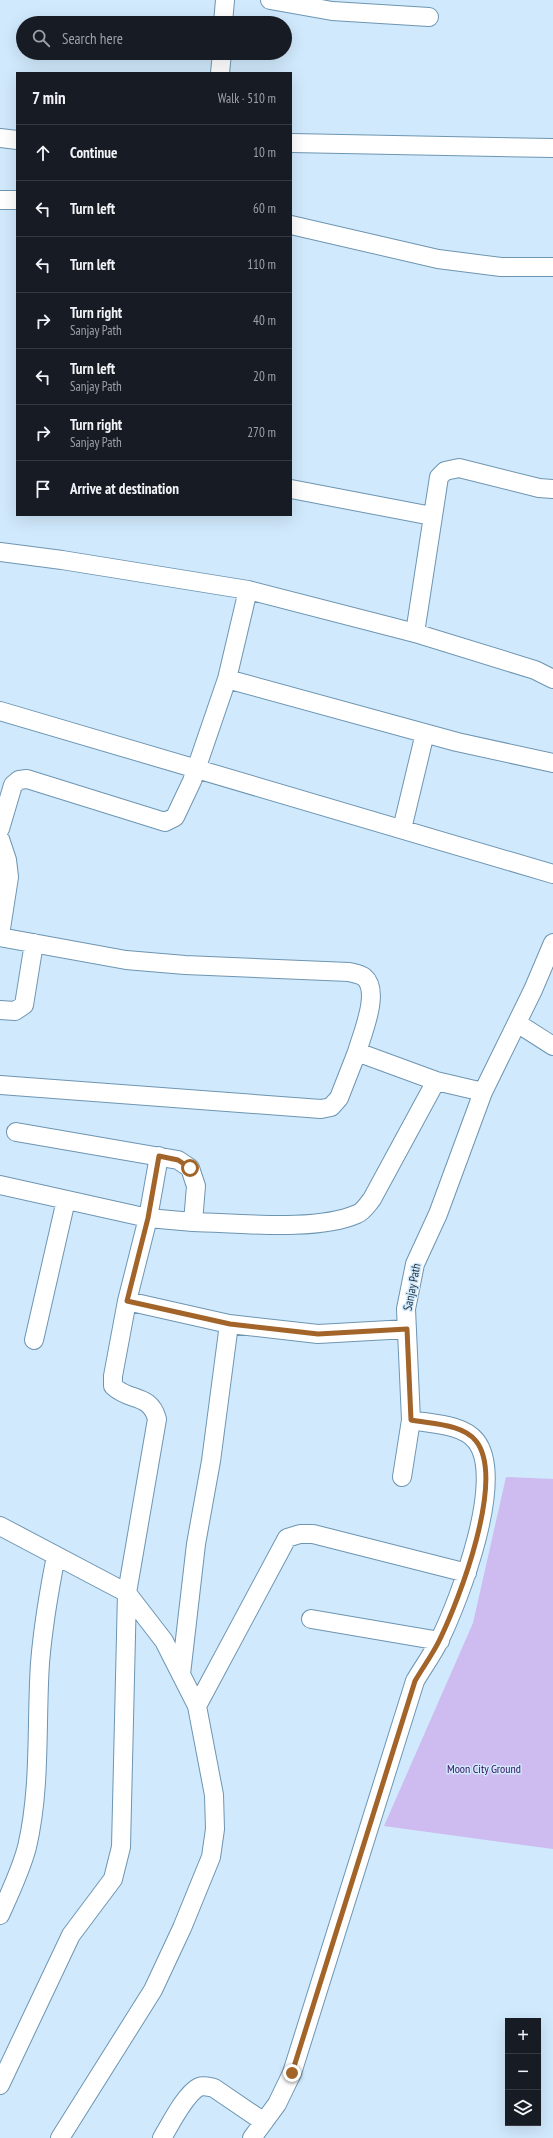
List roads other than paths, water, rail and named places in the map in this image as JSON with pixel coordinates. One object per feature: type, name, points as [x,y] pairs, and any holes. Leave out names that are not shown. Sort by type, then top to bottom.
[{"type":"street","points":[[224,16],[225,0]]},
{"type":"street","points":[[270,0],[332,11],[429,17]]},
{"type":"street","points":[[220,72],[221,60]]},
{"type":"street","points":[[0,138],[16,140]]},
{"type":"street","points":[[292,143],[553,148]]},
{"type":"street","points":[[0,200],[16,200]]},
{"type":"street","points":[[292,226],[438,259],[501,267],[553,267]]},
{"type":"street","points":[[415,633],[436,486],[439,477],[445,471],[459,468],[539,488],[553,488]]},
{"type":"street","points":[[292,489],[432,516]]},
{"type":"street","points":[[0,552],[62,560],[248,590],[415,633],[535,670],[553,679]]},
{"type":"street","points":[[0,829],[13,785],[19,780],[27,779],[165,822],[175,817],[196,768],[227,679],[248,590]]},
{"type":"street","points":[[227,679],[425,733],[553,763]]},
{"type":"street","points":[[0,711],[66,732],[196,768],[553,874]]},
{"type":"street","points":[[402,829],[425,733]]},
{"type":"street","points":[[0,839],[7,860],[9,877],[0,936],[126,960],[185,965],[348,972],[363,976],[371,986],[372,1000],[357,1052],[339,1098],[331,1107],[321,1109],[0,1085]]},
{"type":"street","points":[[0,1010],[15,1011],[24,1005],[34,943]]},
{"type":"street","name":"Sanjay Path","points":[[402,1477],[411,1420],[406,1309],[415,1264],[438,1214],[484,1092],[553,943]]},
{"type":"street","points":[[517,1023],[553,1046]]},
{"type":"street","points":[[357,1052],[436,1081],[484,1092]]},
{"type":"street","points":[[0,1185],[148,1218],[193,1222],[310,1224],[336,1220],[359,1214],[372,1199],[436,1081]]},
{"type":"street","points":[[16,1132],[178,1160],[190,1168],[196,1186],[193,1222]]},
{"type":"street","points":[[0,2085],[71,1935],[113,1879],[121,1847],[127,1593],[157,1419],[154,1408],[147,1402],[119,1393],[113,1386],[113,1376],[127,1301],[148,1218],[159,1156]]},
{"type":"street","points":[[34,1340],[66,1200]]},
{"type":"street","points":[[127,1301],[230,1324],[318,1334],[407,1329]]},
{"type":"street","points":[[181,1674],[196,1544],[211,1461],[230,1324]]},
{"type":"street","points":[[252,2138],[277,2104],[292,2073],[405,1710],[415,1681],[440,1641],[467,1573],[486,1496],[487,1475],[484,1458],[476,1442],[462,1430],[411,1420]]},
{"type":"street","points":[[0,1526],[127,1593],[164,1641],[197,1706],[214,1795],[215,1829],[211,1857],[182,1928],[153,1990],[60,2138]]},
{"type":"street","points":[[197,1706],[287,1538],[300,1534],[313,1534],[467,1573]]},
{"type":"street","points":[[0,1915],[21,1864],[31,1821],[37,1781],[40,1664],[48,1597],[56,1556]]},
{"type":"street","points":[[311,1619],[440,1641]]},
{"type":"street","points":[[162,2138],[188,2098],[198,2087],[206,2086],[214,2088],[264,2122]]},
{"type":"park label","name":"Moon City Ground","points":[[484,1769]]}]
